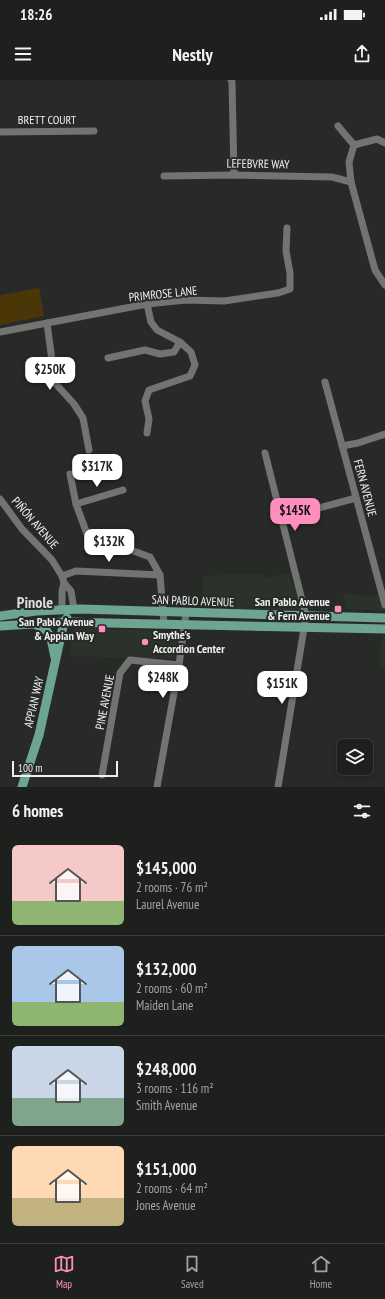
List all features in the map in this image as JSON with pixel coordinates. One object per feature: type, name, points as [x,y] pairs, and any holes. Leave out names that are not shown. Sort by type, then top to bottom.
[{"type":"main road","name":"APPIAN WAY","points":[[22,787],[39,735],[56,660],[64,622],[62,610]]},
{"type":"main road","name":"SAN PABLO AVENUE","points":[[0,616],[36,611],[73,610],[385,618]]},
{"type":"main road","name":"APPIAN WAY","points":[[64,622],[73,610]]},
{"type":"main road","name":"SAN PABLO AVENUE","points":[[0,626],[64,622],[385,629]]},
{"type":"main road","points":[[30,623],[43,627],[47,630],[56,660]]},
{"type":"street","points":[[231,80],[234,175]]},
{"type":"street","points":[[338,126],[354,145]]},
{"type":"street","name":"BRETT COURT","points":[[0,132],[94,131]]},
{"type":"street","points":[[354,145],[377,140],[385,143]]},
{"type":"street","points":[[354,145],[349,162],[351,182],[375,270],[385,285]]},
{"type":"street","name":"LEFEBVRE WAY","points":[[164,176],[234,175],[332,177],[351,182]]},
{"type":"street","name":"PRIMROSE LANE","points":[[0,332],[147,304],[186,300],[224,301],[278,294],[290,290],[290,273],[286,251],[287,228]]},
{"type":"street","points":[[146,433],[149,419],[145,401],[149,390],[190,376],[195,365],[191,352],[180,342],[157,330],[151,322],[147,304]]},
{"type":"street","points":[[47,323],[55,383],[74,404],[83,418],[89,450]]},
{"type":"street","points":[[108,358],[145,350],[160,354],[174,352],[180,342]]},
{"type":"street","name":"FERN AVENUE","points":[[325,382],[385,605]]},
{"type":"street","points":[[342,446],[358,443],[385,434]]},
{"type":"street","points":[[265,453],[306,616],[278,787]]},
{"type":"street","points":[[70,474],[76,504],[87,534],[150,557],[160,575],[164,624]]},
{"type":"street","points":[[76,504],[123,490]]},
{"type":"street","points":[[282,518],[356,498]]},
{"type":"street","name":"PIÑÓN AVENUE","points":[[0,499],[22,529],[52,560],[71,591],[73,610]]},
{"type":"street","points":[[62,610],[63,580],[76,571],[160,575]]},
{"type":"street","points":[[157,787],[179,665],[186,613]]},
{"type":"street","name":"PINE AVENUE","points":[[102,775],[120,673],[130,660],[179,665]]},
{"type":"shaded area","points":[[39,288],[44,316],[0,325],[0,295]]},
{"type":"shaded area","points":[[262,573],[263,578],[290,574],[301,611],[224,610],[203,606],[203,576]]},
{"type":"shaded area","points":[[342,594],[385,596],[385,611],[347,609]]},
{"type":"shaded area","points":[[74,628],[177,631],[175,659],[69,656]]},
{"type":"shaded area","points":[[382,635],[385,635],[385,668],[379,667]]},
{"type":"place","name":"San Pablo Avenue & Fern Avenue","points":[[338,609]]},
{"type":"place","name":"San Pablo Avenue & Appian Way","points":[[102,629]]},
{"type":"place","name":"Smythe's Accordion Center","points":[[145,642]]},
{"type":"district","name":"Pinole","points":[[35,602]]}]
